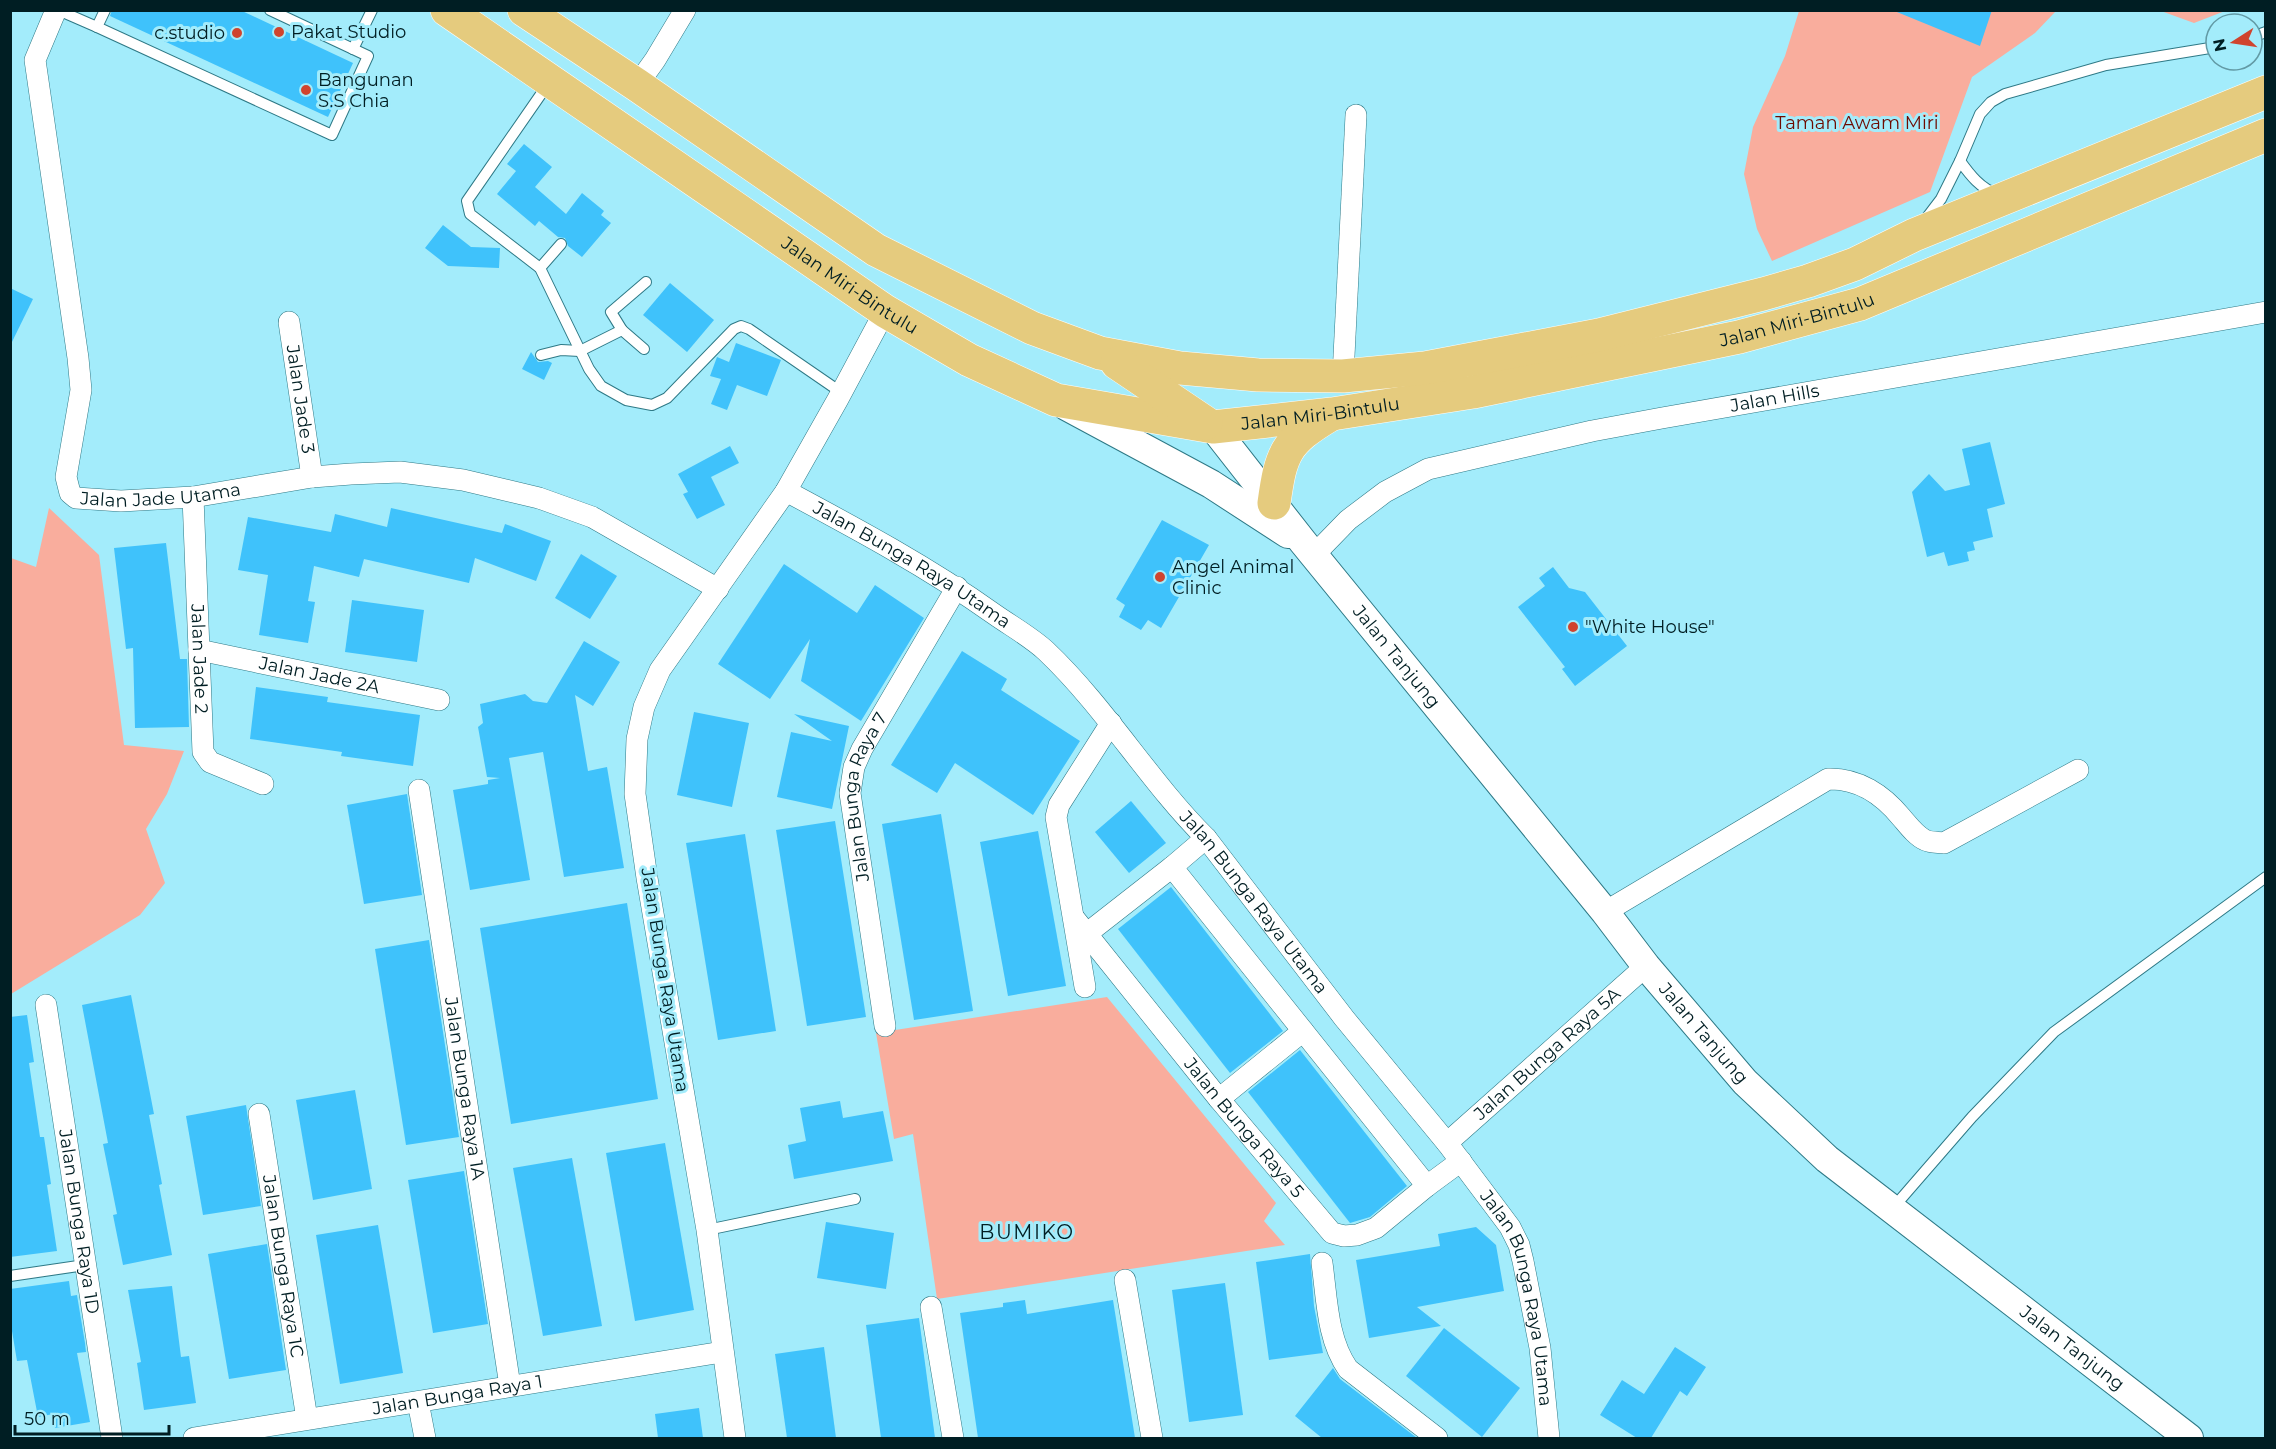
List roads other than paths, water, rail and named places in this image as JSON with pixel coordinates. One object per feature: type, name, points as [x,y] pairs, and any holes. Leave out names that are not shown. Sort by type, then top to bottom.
[{"type":"highway","name":"Jalan Miri-Bintulu","points":[[447,10],[885,311],[969,360],[1056,400],[1213,427],[1332,414],[1473,392],[1739,337],[1860,304],[2265,135]]},
{"type":"highway","name":"Jalan Miri-Bintulu","points":[[524,10],[876,250],[1032,328],[1100,352],[1180,368],[1258,375],[1343,376],[1425,368],[1621,330],[1809,281],[1855,264],[1914,235],[2265,92]]},
{"type":"highway","points":[[1100,352],[1213,427]]},
{"type":"highway","points":[[1274,503],[1278,471],[1288,448],[1303,431],[1332,414]]},
{"type":"street","name":"Jalan Jade Utama","points":[[57,10],[35,60],[81,390],[66,477],[70,493],[76,498],[121,501],[193,497],[312,477],[400,472],[463,480],[540,498],[592,517],[718,589]]},
{"type":"street","points":[[637,85],[685,10]]},
{"type":"street","points":[[1343,376],[1356,115]]},
{"type":"street","name":"Jalan Bunga Raya Utama","points":[[735,1438],[707,1230],[647,878],[635,794],[637,739],[644,707],[660,670],[786,491],[842,393],[885,311]]},
{"type":"street","name":"Jalan Hills","points":[[1308,549],[1385,492],[1428,469],[1662,418],[2265,312]]},
{"type":"street","name":"Jalan Jade 3","points":[[289,322],[312,477]]},
{"type":"street","name":"Jalan Tanjung","points":[[1056,400],[1211,484],[1308,549]]},
{"type":"street","name":"Jalan Tanjung","points":[[1213,427],[1308,549],[1605,912],[1646,966],[1745,1082],[1827,1160],[1893,1208],[2189,1438]]},
{"type":"street","name":"Jalan Bunga Raya Utama","points":[[786,491],[957,587],[1044,649],[1111,723],[1186,818],[1206,838],[1344,1018],[1447,1143],[1510,1227],[1519,1245],[1540,1348],[1549,1438]]},
{"type":"street","name":"Jalan Jade 2","points":[[193,497],[203,752],[210,762],[263,783]]},
{"type":"street","name":"Jalan Bunga Raya 7","points":[[885,1026],[850,793],[854,767],[862,749],[957,587]]},
{"type":"street","name":"Jalan Jade 2A","points":[[199,650],[439,700]]},
{"type":"street","points":[[1085,987],[1080,927],[1056,817],[1059,805],[1111,723]]},
{"type":"street","points":[[1605,912],[1828,779],[1840,778],[1868,788],[1889,802],[1910,827],[1926,841],[1944,843],[2078,770]]},
{"type":"street","name":"Jalan Bunga Raya 1A","points":[[419,790],[510,1386]]},
{"type":"street","points":[[1080,927],[1173,867],[1206,838]]},
{"type":"street","points":[[1173,867],[1427,1186]]},
{"type":"street","name":"Jalan Bunga Raya 5","points":[[1080,927],[1219,1099],[1332,1233],[1357,1236],[1376,1228],[1461,1161]]},
{"type":"street","name":"Jalan Bunga Raya 5A","points":[[1447,1143],[1646,966]]},
{"type":"street","name":"Jalan Bunga Raya 1D","points":[[46,1005],[112,1438]]},
{"type":"street","points":[[1219,1099],[1303,1031]]},
{"type":"street","name":"Jalan Bunga Raya 1C","points":[[259,1114],[307,1419]]},
{"type":"street","points":[[1322,1263],[1334,1344],[1341,1359],[1348,1369],[1437,1438]]},
{"type":"street","points":[[1125,1280],[1152,1438]]},
{"type":"street","points":[[931,1307],[953,1438]]},
{"type":"street","name":"Jalan Bunga Raya 1","points":[[194,1438],[722,1352]]},
{"type":"street","points":[[418,1402],[425,1438]]},
{"type":"lane","points":[[57,10],[332,135],[368,56],[270,10]]},
{"type":"lane","points":[[97,27],[105,10]]},
{"type":"lane","points":[[353,49],[372,10]]},
{"type":"lane","points":[[1914,235],[1941,199],[1980,114],[1991,102],[2006,94],[2106,65],[2204,49]]},
{"type":"lane","points":[[550,82],[467,201],[470,214],[540,268],[589,369],[601,386],[626,400],[652,405],[667,398],[734,329],[741,326],[749,328],[842,393]]},
{"type":"lane","points":[[1960,161],[1967,172],[1988,191],[2006,198]]},
{"type":"lane","points":[[540,268],[561,244]]},
{"type":"lane","points":[[644,349],[622,330],[611,312],[646,282]]},
{"type":"lane","points":[[541,355],[561,350],[580,351],[622,330]]},
{"type":"lane","points":[[1893,1208],[1972,1117],[2054,1032],[2265,877]]},
{"type":"lane","points":[[707,1230],[855,1199]]},
{"type":"lane","points":[[10,1276],[85,1265]]},
{"type":"place","name":"Pakat Studio","points":[[279,32]]},
{"type":"place","name":"c.studio","points":[[237,33]]},
{"type":"place","name":"Bangunan S.S Chia","points":[[306,90]]},
{"type":"place","name":"Angel Animal Clinic","points":[[1160,577]]},
{"type":"place","name":"\"White House\"","points":[[1573,627]]},
{"type":"district","name":"BUMIKO","points":[[1027,1232]]},
{"type":"park label","name":"Taman Awam Miri","points":[[1857,123]]}]
